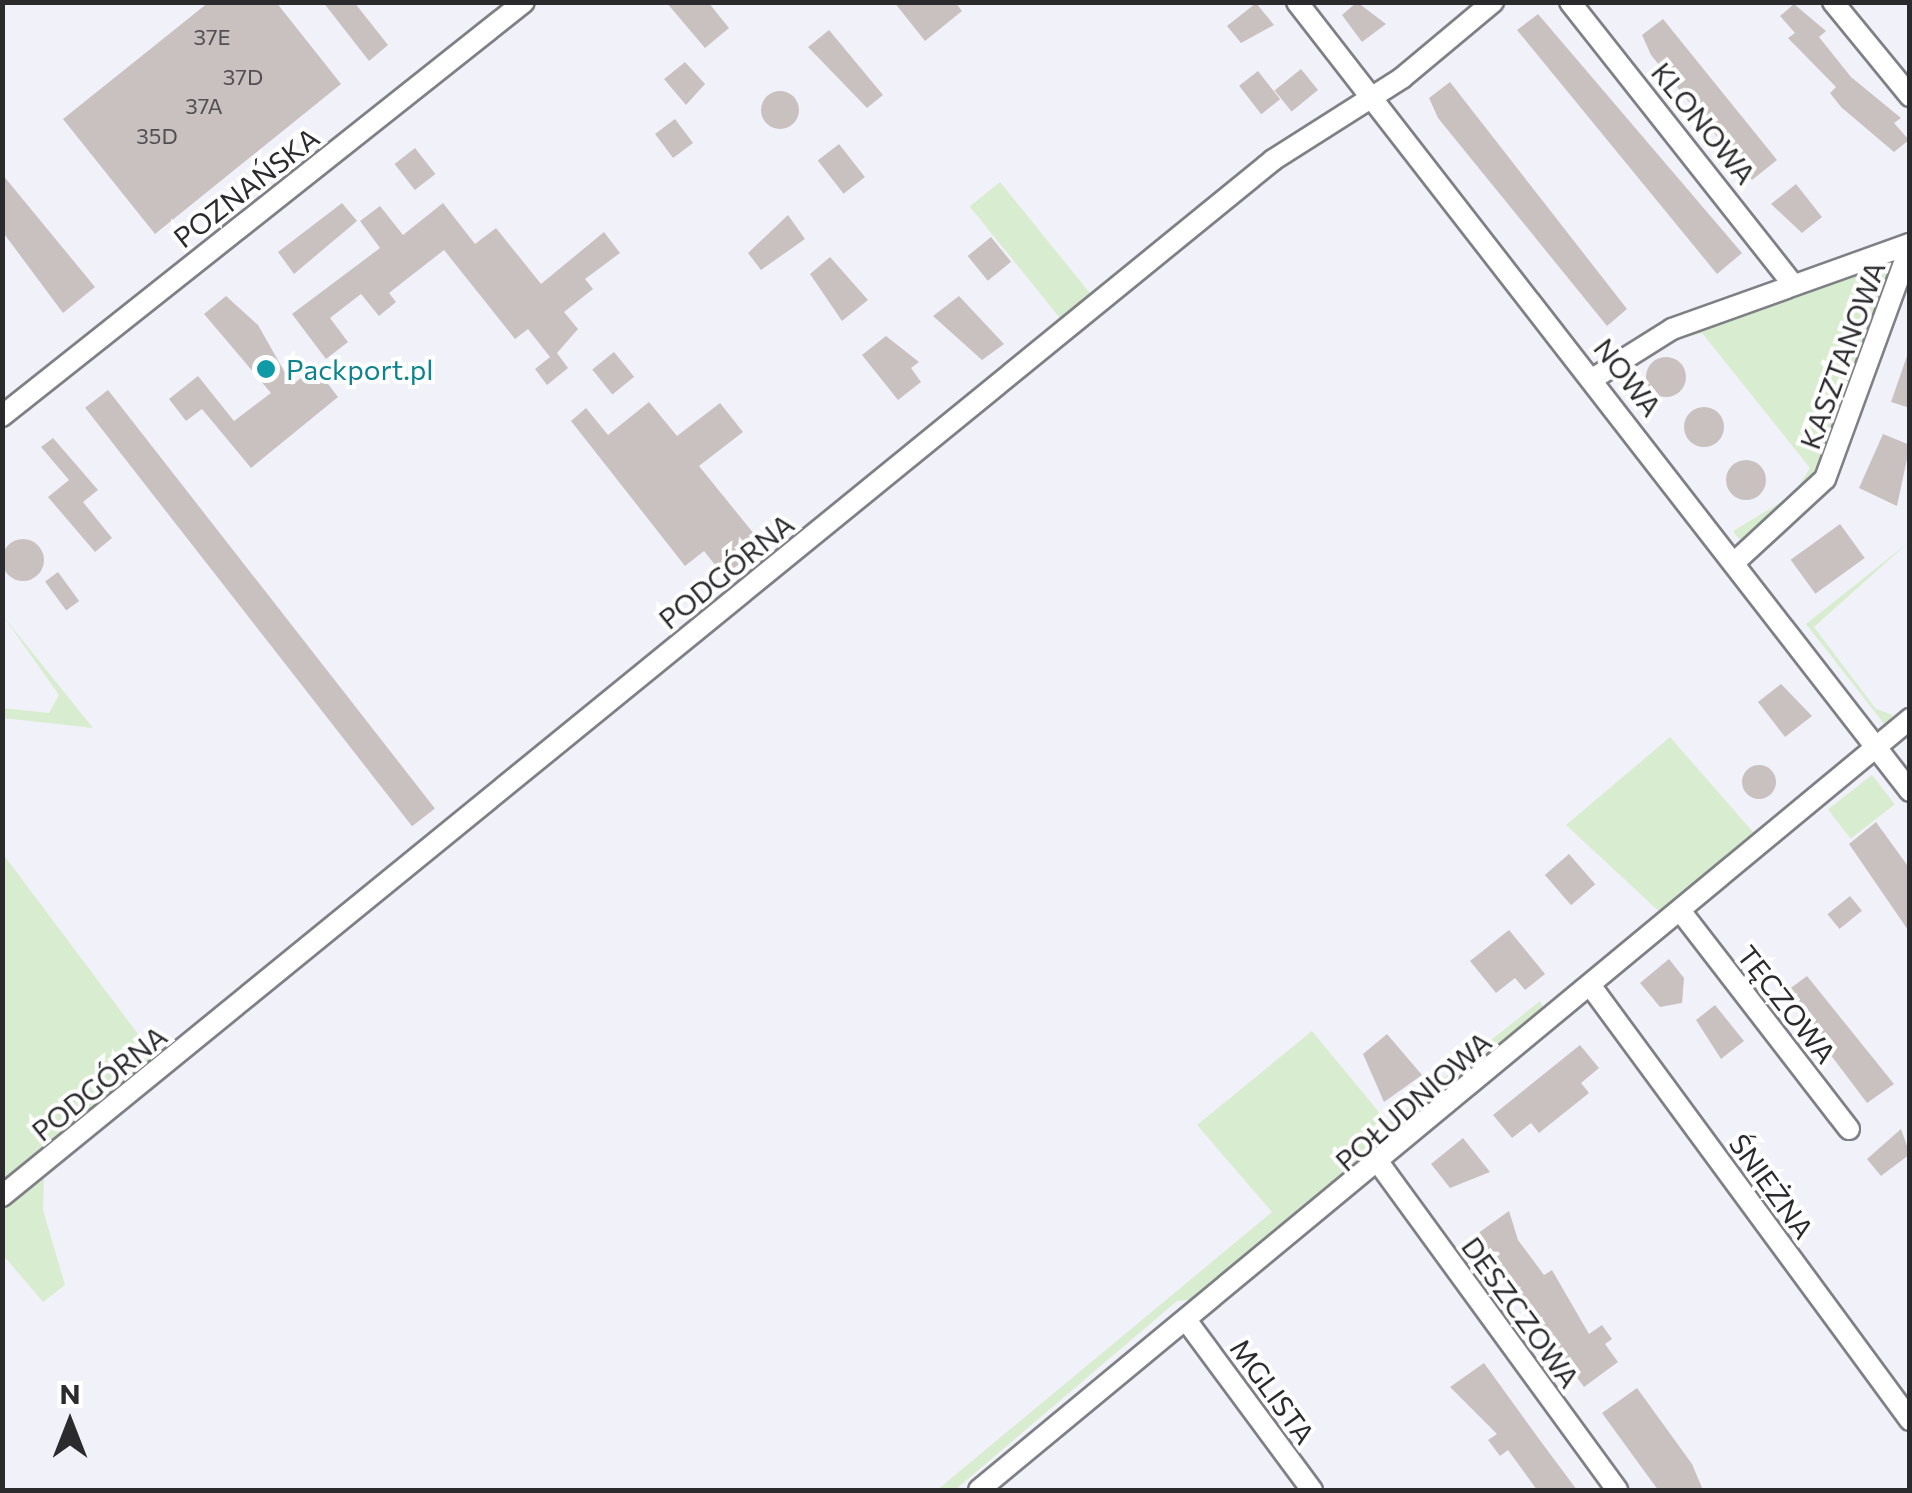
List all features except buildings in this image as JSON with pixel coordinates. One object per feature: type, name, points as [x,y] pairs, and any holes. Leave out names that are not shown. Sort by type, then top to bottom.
[{"type":"street","name":"POZNAŃSKA","points":[[2,416],[524,2]]},
{"type":"street","name":"NOWA","points":[[1297,2],[1594,378],[1910,790]]},
{"type":"street","name":"PODGÓRNA","points":[[2,1196],[1273,160],[1374,96],[1494,2]]},
{"type":"street","name":"KLONOWA","points":[[1570,2],[1790,281]]},
{"type":"street","points":[[1833,2],[1910,96]]},
{"type":"street","points":[[1594,378],[1654,338],[1790,281],[1910,246]]},
{"type":"street","name":"KASZTANOWA","points":[[1736,561],[1825,479],[1910,246]]},
{"type":"street","name":"POŁUDNIOWA","points":[[979,1490],[1380,1166],[1910,719]]},
{"type":"street","name":"TĘCZOWA","points":[[1682,913],[1849,1129]]},
{"type":"street","name":"ŚNIEŻNA","points":[[1590,985],[1910,1420]]},
{"type":"street","name":"DESZCZOWA","points":[[1380,1166],[1616,1490]]},
{"type":"street","name":"MGLISTA","points":[[1189,1324],[1312,1490]]},
{"type":"green space","points":[[1000,182],[1091,295],[1061,319],[970,207]]},
{"type":"green space","points":[[1878,263],[1889,278],[1819,471],[1751,536],[1739,539],[1733,531],[1793,495],[1810,468],[1702,333],[1669,342]]},
{"type":"green space","points":[[1909,542],[1814,627],[1876,709],[1893,715],[1885,725],[1806,624]]},
{"type":"green space","points":[[3,616],[93,728],[3,718],[3,708],[49,713],[59,695]]},
{"type":"green space","points":[[1670,737],[1760,840],[1664,916],[1566,825]]},
{"type":"green space","points":[[1872,775],[1895,804],[1851,839],[1828,809]]},
{"type":"green space","points":[[3,854],[156,1058],[3,1180]]},
{"type":"green space","points":[[1540,1001],[1545,1012],[1453,1095],[1440,1081]]},
{"type":"green space","points":[[1312,1031],[1388,1123],[1429,1091],[1441,1105],[1195,1299],[1177,1301],[955,1490],[937,1490],[1272,1212],[1197,1125]]},
{"type":"green space","points":[[44,1174],[43,1210],[65,1285],[43,1302],[3,1255],[2,1206]]},
{"type":"place","name":"Packport.pl","points":[[266,369]]}]
